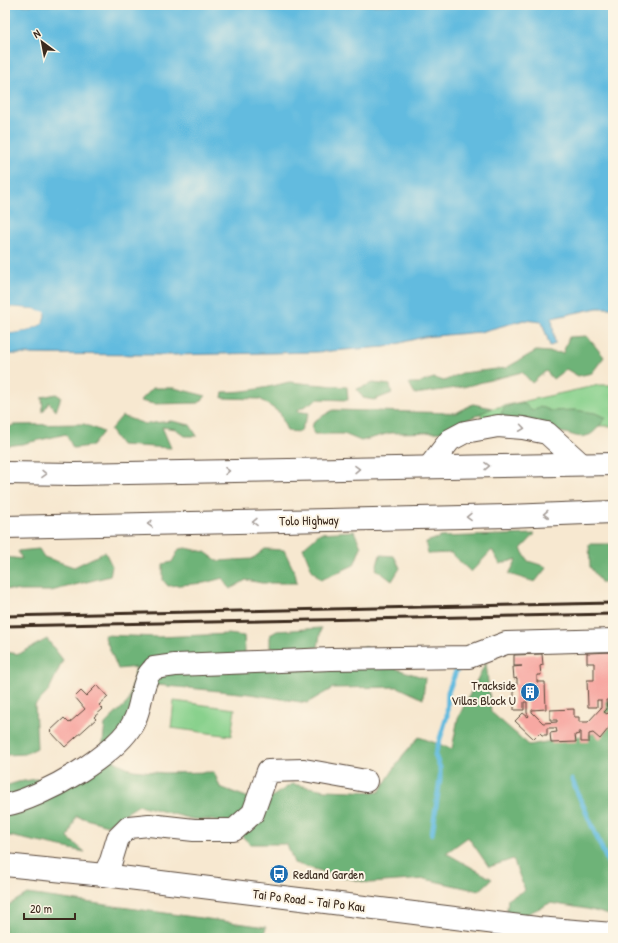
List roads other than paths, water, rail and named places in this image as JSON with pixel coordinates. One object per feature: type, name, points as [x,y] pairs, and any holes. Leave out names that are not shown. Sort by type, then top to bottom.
[{"type":"main road","points":[[429,467],[450,440],[465,432],[498,426],[523,428],[547,433],[581,464]]},
{"type":"main road","points":[[5,473],[75,474],[613,464]]},
{"type":"main road","name":"Tolo Highway","points":[[5,527],[30,528],[613,512]]},
{"type":"main road","points":[[5,805],[26,800],[68,780],[106,752],[122,737],[135,720],[147,677],[154,668],[175,665],[331,659],[469,657],[506,643],[613,640]]},
{"type":"main road","points":[[104,875],[111,860],[118,838],[129,827],[149,825],[194,830],[234,830],[253,813],[268,771],[304,770],[366,781]]},
{"type":"main road","name":"Tai Po Road – Tai Po Kau","points":[[5,865],[104,875],[537,928],[613,934]]},
{"type":"water","points":[[5,5],[613,5],[613,308],[597,308],[552,318],[555,344],[550,346],[542,322],[524,320],[480,332],[423,337],[385,347],[317,352],[171,355],[5,354],[5,334],[27,331],[42,324],[46,313],[34,309],[5,307]]},
{"type":"waterway","points":[[432,834],[440,779],[440,768],[435,755],[447,716],[448,692],[458,666]]},
{"type":"waterway","points":[[572,780],[613,874]]},
{"type":"railway","points":[[5,616],[613,603]]},
{"type":"railway","points":[[5,626],[613,614]]},
{"type":"place","name":"Trackside Villas Block U","points":[[530,692]]},
{"type":"place","name":"Redland Garden","points":[[279,874]]}]
